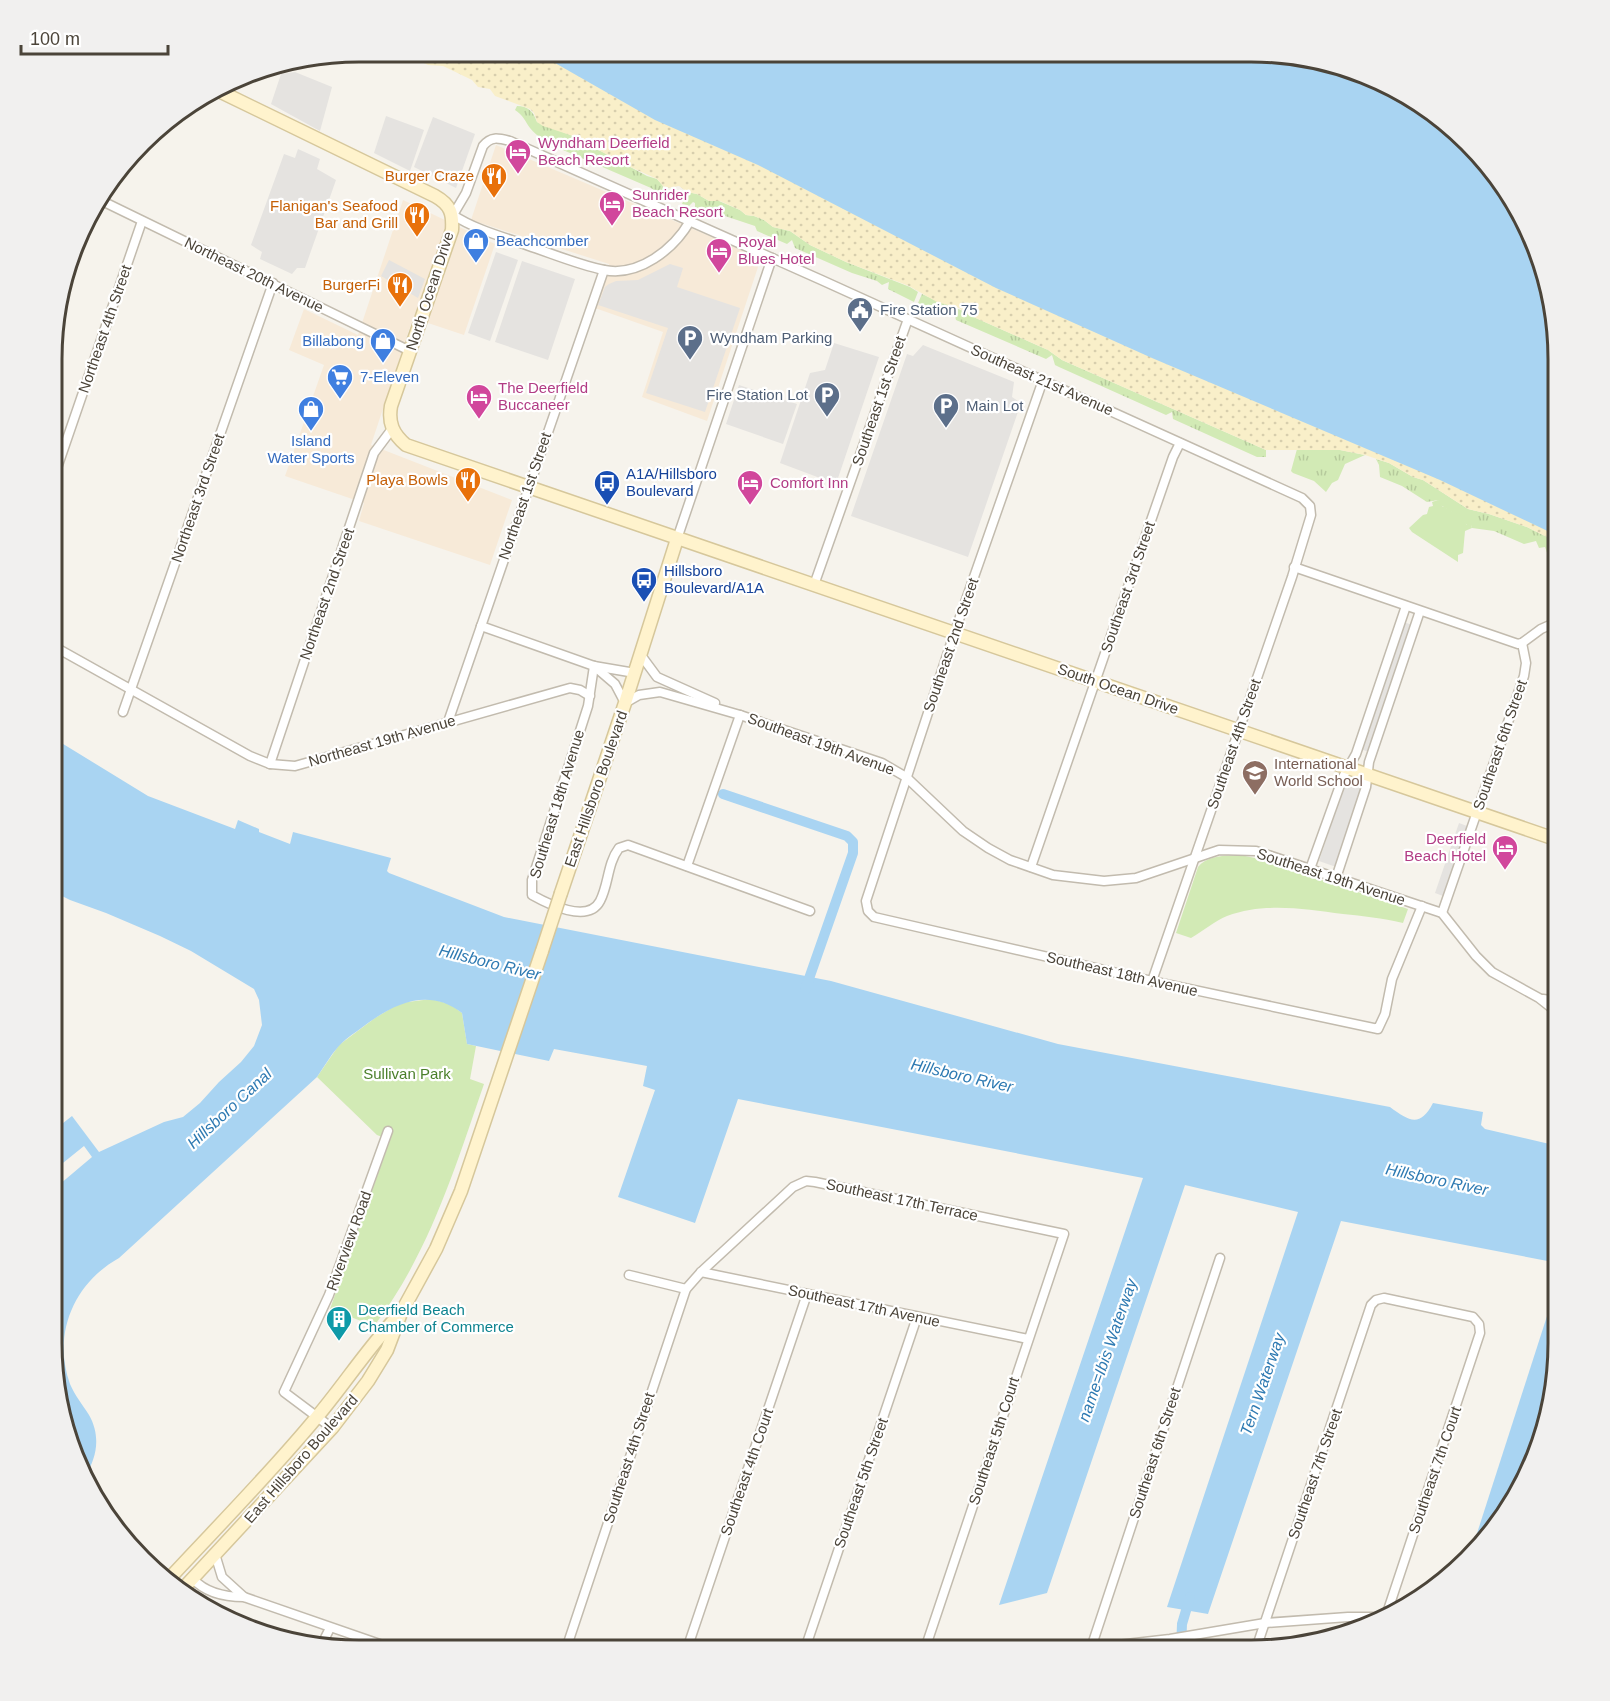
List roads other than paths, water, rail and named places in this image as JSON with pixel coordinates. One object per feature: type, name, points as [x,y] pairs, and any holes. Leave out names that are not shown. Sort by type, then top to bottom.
[{"type":"main road","name":"North Ocean Drive","points":[[224,94],[435,196],[450,207],[453,215],[452,230],[391,406],[389,417],[392,429]]},
{"type":"main road","points":[[392,429],[406,445],[677,539]]},
{"type":"main road","name":"South Ocean Drive","points":[[677,539],[1548,837]]},
{"type":"main road","name":"East Hillsboro Boulevard","points":[[187,1585],[332,1428],[368,1381],[387,1350],[401,1313],[430,1259],[450,1216],[497,1088],[635,673],[677,539]]},
{"type":"main road","name":"East Hillsboro Boulevard","points":[[175,1576],[317,1417],[370,1346],[401,1313]]},
{"type":"main road","points":[[193,1579],[196,1558],[234,1509]]},
{"type":"street","name":"Southeast 21st Avenue","points":[[453,215],[466,194],[483,146],[488,140],[496,138],[510,141],[1180,442],[1302,498],[1311,506]]},
{"type":"street","name":"Northeast 20th Avenue","points":[[106,202],[410,351]]},
{"type":"street","points":[[453,215],[468,224],[604,270],[623,270],[645,264],[673,244],[690,221]]},
{"type":"street","name":"Northeast 4th Street","points":[[62,454],[142,221]]},
{"type":"street","name":"East Hillsboro Boulevard","points":[[677,539],[772,258]]},
{"type":"street","name":"Northeast 1st Street","points":[[448,722],[604,270]]},
{"type":"street","name":"Northeast 3rd Street","points":[[123,712],[273,283]]},
{"type":"street","name":"Southeast 1st Street","points":[[814,585],[908,319]]},
{"type":"street","name":"Southeast 2nd Street","points":[[868,911],[866,901],[906,777],[1043,380]]},
{"type":"street","name":"Northeast 2nd Street","points":[[270,764],[374,453],[392,429]]},
{"type":"street","name":"Southeast 3rd Street","points":[[1031,867],[1180,442]]},
{"type":"street","name":"Southeast 4th Street","points":[[1152,981],[1294,567],[1311,515],[1311,506]]},
{"type":"street","points":[[1294,567],[1512,643],[1522,643],[1548,627]]},
{"type":"street","points":[[1310,869],[1342,777],[1356,754],[1406,606]]},
{"type":"street","points":[[1336,878],[1366,787],[1369,762],[1420,611]]},
{"type":"street","points":[[481,626],[594,666],[635,673]]},
{"type":"street","name":"Southeast 6th Street","points":[[1442,913],[1524,676],[1526,663],[1522,643]]},
{"type":"street","name":"Northeast 19th Avenue","points":[[62,651],[231,747],[270,764],[295,766],[570,688],[580,690],[590,696]]},
{"type":"street","name":"Southeast 19th Avenue","points":[[640,654],[657,677],[740,715]]},
{"type":"street","points":[[594,666],[615,684],[625,703]]},
{"type":"street","name":"Southeast 18th Avenue","points":[[594,666],[590,696],[532,880],[532,895],[544,902],[577,912],[588,911],[601,899],[612,857],[619,848],[628,845],[810,911]]},
{"type":"street","name":"Southeast 19th Avenue","points":[[625,703],[639,695],[660,692],[740,715],[882,763],[906,777],[963,831],[988,848],[1053,875],[1104,881],[1136,878],[1219,850],[1256,851],[1442,913]]},
{"type":"street","points":[[687,866],[740,715]]},
{"type":"street","name":"Southeast 18th Avenue","points":[[868,911],[874,917],[1152,981],[1378,1029],[1392,979],[1422,906]]},
{"type":"street","points":[[1442,913],[1476,956],[1492,972],[1548,1005]]},
{"type":"street","points":[[1539,998],[1548,999]]},
{"type":"street","name":"Riverview Road","points":[[332,1428],[284,1392],[329,1295],[388,1131]]},
{"type":"street","name":"Southeast 17th Terrace","points":[[701,1272],[793,1187],[806,1182],[1064,1234]]},
{"type":"street","name":"Southeast 5th Court","points":[[928,1640],[1064,1234]]},
{"type":"street","name":"Southeast 6th Street","points":[[1090,1640],[1220,1258]]},
{"type":"street","name":"Southeast 4th Street","points":[[569,1640],[686,1289],[701,1272]]},
{"type":"street","name":"Southeast 17th Avenue","points":[[701,1272],[1028,1339]]},
{"type":"street","points":[[629,1275],[686,1289]]},
{"type":"street","name":"Southeast 4th Court","points":[[690,1640],[807,1294]]},
{"type":"street","name":"Southeast 7th Street","points":[[1259,1640],[1371,1305],[1376,1300],[1384,1298],[1461,1313],[1473,1317],[1479,1324]]},
{"type":"street","name":"Southeast 5th Street","points":[[808,1640],[917,1317]]},
{"type":"street","name":"Southeast 7th Court","points":[[1388,1606],[1480,1333],[1479,1324]]},
{"type":"street","points":[[215,1554],[222,1577],[244,1597]]},
{"type":"street","points":[[193,1579],[202,1589],[230,1597],[244,1597],[367,1640]]},
{"type":"street","points":[[1163,1640],[1264,1623],[1366,1617]]},
{"type":"street","points":[[325,1638],[330,1628]]},
{"type":"water","points":[[553,62],[1271,62],[1309,67],[1347,77],[1383,92],[1432,123],[1475,163],[1509,210],[1533,263],[1543,301],[1548,339],[1548,531],[1440,480],[1152,358],[996,288],[758,165],[655,120]]},
{"type":"water","points":[[62,743],[148,796],[235,829],[238,820],[259,829],[259,832],[290,844],[293,832],[391,858],[387,871],[389,873],[504,917],[831,981],[1058,1044],[1390,1107],[1414,1120],[1423,1116],[1433,1103],[1483,1112],[1481,1125],[1485,1129],[1548,1144],[1548,1261],[1341,1221],[1208,1614],[1167,1607],[1298,1212],[1185,1185],[1047,1593],[999,1605],[1143,1178],[738,1099],[695,1223],[618,1197],[655,1090],[643,1086],[647,1066],[554,1049],[549,1061],[467,1044],[462,1013],[449,1005],[423,1000],[397,1006],[372,1020],[346,1040],[335,1050],[317,1077],[119,1258],[103,1269],[79,1296],[66,1329],[65,1365],[70,1384],[89,1415],[95,1431],[95,1454],[89,1468],[77,1438],[67,1400],[62,1362],[62,1182],[92,1157],[84,1146],[62,1164],[62,1124],[72,1116],[99,1152],[164,1122],[183,1117],[241,1062],[254,1046],[262,1025],[259,1000],[254,989],[191,951],[160,936],[62,896]]},
{"type":"water","points":[[1548,1313],[1546,1381],[1533,1438],[1509,1491],[1476,1537]]},
{"type":"waterway","points":[[723,794],[847,836],[853,842],[853,853],[805,990]]},
{"type":"waterway","points":[[1181,1640],[1182,1624],[1190,1597]]},
{"type":"place","name":"Wyndham Deerfield Beach Resort","points":[[518,175]]},
{"type":"place","name":"Burger Craze","points":[[494,199]]},
{"type":"place","name":"Sunrider Beach Resort","points":[[612,227]]},
{"type":"place","name":"Flanigan's Seafood Bar and Grill","points":[[417,238]]},
{"type":"place","name":"Beachcomber","points":[[476,264]]},
{"type":"place","name":"Royal Blues Hotel","points":[[719,274]]},
{"type":"place","name":"BurgerFi","points":[[400,308]]},
{"type":"place","name":"Fire Station 75","points":[[860,333]]},
{"type":"place","name":"Wyndham Parking","points":[[690,361]]},
{"type":"place","name":"Billabong","points":[[383,364]]},
{"type":"place","name":"7-Eleven","points":[[340,400]]},
{"type":"place","name":"Fire Station Lot","points":[[827,418]]},
{"type":"place","name":"The Deerfield Buccaneer","points":[[479,420]]},
{"type":"place","name":"Main Lot","points":[[946,429]]},
{"type":"place","name":"Island Water Sports","points":[[311,432]]},
{"type":"place","name":"Playa Bowls","points":[[468,503]]},
{"type":"place","name":"A1A/Hillsboro Boulevard","points":[[607,506]]},
{"type":"place","name":"Comfort Inn","points":[[750,506]]},
{"type":"place","name":"Hillsboro Boulevard/A1A","points":[[644,603]]},
{"type":"place","name":"International World School","points":[[1255,796]]},
{"type":"place","name":"Deerfield Beach Hotel","points":[[1505,871]]},
{"type":"place","name":"Deerfield Beach Chamber of Commerce","points":[[339,1342]]},
{"type":"water label","name":"Hillsboro River","points":[[490,962]]},
{"type":"water label","name":"Hillsboro River","points":[[962,1075]]},
{"type":"water label","name":"Hillsboro Canal","points":[[229,1108]]},
{"type":"water label","name":"Hillsboro River","points":[[1437,1179]]},
{"type":"water label","name":"name=Ibis Waterway","points":[[1107,1350]]},
{"type":"water label","name":"Tern Waterway","points":[[1262,1384]]},
{"type":"park label","name":"Sullivan Park","points":[[407,1074]]}]
